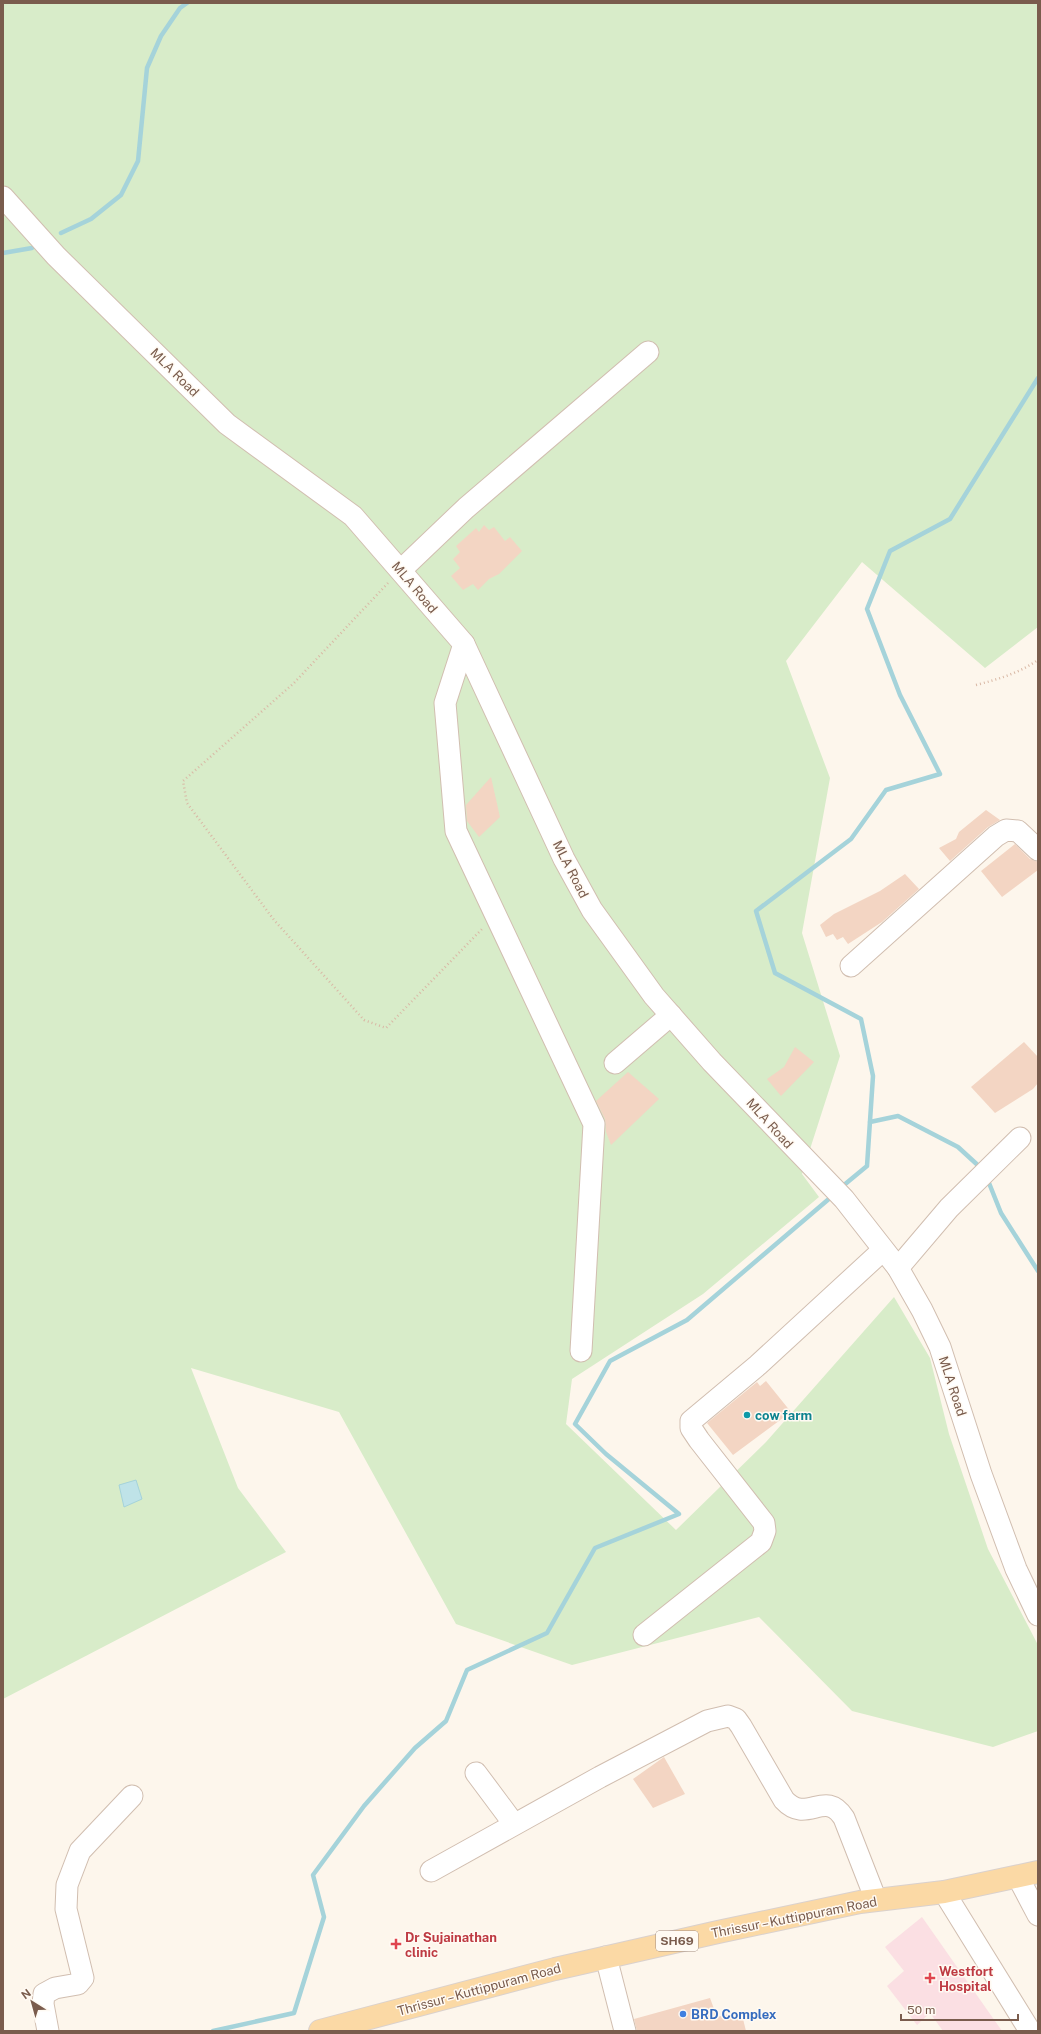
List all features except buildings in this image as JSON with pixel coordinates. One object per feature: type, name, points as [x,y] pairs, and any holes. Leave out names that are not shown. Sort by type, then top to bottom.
[{"type":"main road","name":"Thrissur – Kuttippuram Road","points":[[320,2031],[555,1969],[726,1930],[860,1902],[944,1892],[1028,1874]]},
{"type":"street","name":"MLA Road","points":[[3,198],[56,256],[227,424],[353,516],[464,644],[564,859],[592,910],[654,996],[712,1062],[844,1199],[898,1268],[922,1310],[940,1347],[981,1474],[1016,1569],[1038,1615]]},
{"type":"street","points":[[401,570],[466,508],[648,352]]},
{"type":"street","points":[[464,644],[445,703],[456,831],[594,1124],[581,1351]]},
{"type":"street","points":[[851,966],[996,836],[1006,830],[1018,831],[1038,850]]},
{"type":"street","points":[[614,1063],[671,1015]]},
{"type":"street","points":[[898,1268],[949,1208],[1020,1138]]},
{"type":"street","points":[[644,1635],[761,1542],[765,1531],[764,1523],[691,1428],[691,1421],[758,1365],[883,1250]]},
{"type":"street","points":[[431,1871],[514,1824],[707,1721],[728,1716],[736,1719],[741,1726],[784,1800],[790,1807],[804,1809],[827,1805],[834,1806],[839,1811],[844,1818],[876,1900]]},
{"type":"street","points":[[476,1773],[514,1824]]},
{"type":"street","points":[[48,2031],[43,2004],[44,1994],[55,1988],[78,1984],[83,1978],[66,1909],[67,1884],[80,1850],[132,1796]]},
{"type":"street","points":[[1028,1874],[1038,1915]]},
{"type":"street","points":[[944,1892],[1030,2031]]},
{"type":"street","points":[[606,1958],[625,2031]]},
{"type":"path","points":[[401,570],[294,684],[183,781],[188,804],[274,920],[364,1020],[386,1028],[496,916]]},
{"type":"path","points":[[976,685],[998,679],[1024,669],[1038,660]]},
{"type":"shaded area","name":"Westfort Hospital","points":[[922,1917],[1002,2031],[943,2031],[930,2013],[917,2025],[887,1986],[904,1971],[885,1947]]},
{"type":"green space","points":[[3,3],[1038,3],[1038,627],[985,668],[862,562],[786,661],[830,778],[802,933],[840,1056],[802,1174],[819,1197],[703,1294],[572,1379],[566,1424],[676,1530],[766,1442],[894,1297],[930,1358],[949,1434],[988,1549],[1038,1645],[1038,1731],[993,1747],[852,1711],[759,1617],[572,1665],[456,1624],[339,1412],[191,1368],[238,1488],[286,1552],[3,1699]]},
{"type":"water","points":[[136,1480],[142,1499],[124,1507],[119,1485]]},
{"type":"waterway","points":[[61,233],[91,219],[121,195],[138,161],[147,68],[161,36],[180,8],[187,3]]},
{"type":"waterway","points":[[3,253],[32,248]]},
{"type":"waterway","points":[[844,1185],[867,1166],[873,1076],[861,1019],[775,973],[756,911],[851,839],[886,790],[940,774],[900,695],[867,609],[890,551],[950,519],[1038,378]]},
{"type":"waterway","points":[[870,1122],[898,1116],[958,1147],[982,1169]]},
{"type":"waterway","points":[[987,1178],[1001,1213],[1038,1271]]},
{"type":"waterway","points":[[213,2031],[294,2013],[324,1917],[313,1875],[364,1806],[415,1748],[446,1721],[467,1670],[547,1633],[595,1548],[679,1514],[606,1454],[575,1424],[610,1361],[687,1320],[830,1198]]},
{"type":"place","name":"cow farm","points":[[747,1415]]},
{"type":"place","name":"Dr Sujainathan clinic","points":[[396,1944]]},
{"type":"place","name":"Westfort Hospital","points":[[930,1978]]},
{"type":"place","name":"BRD Complex","points":[[683,2014]]}]
